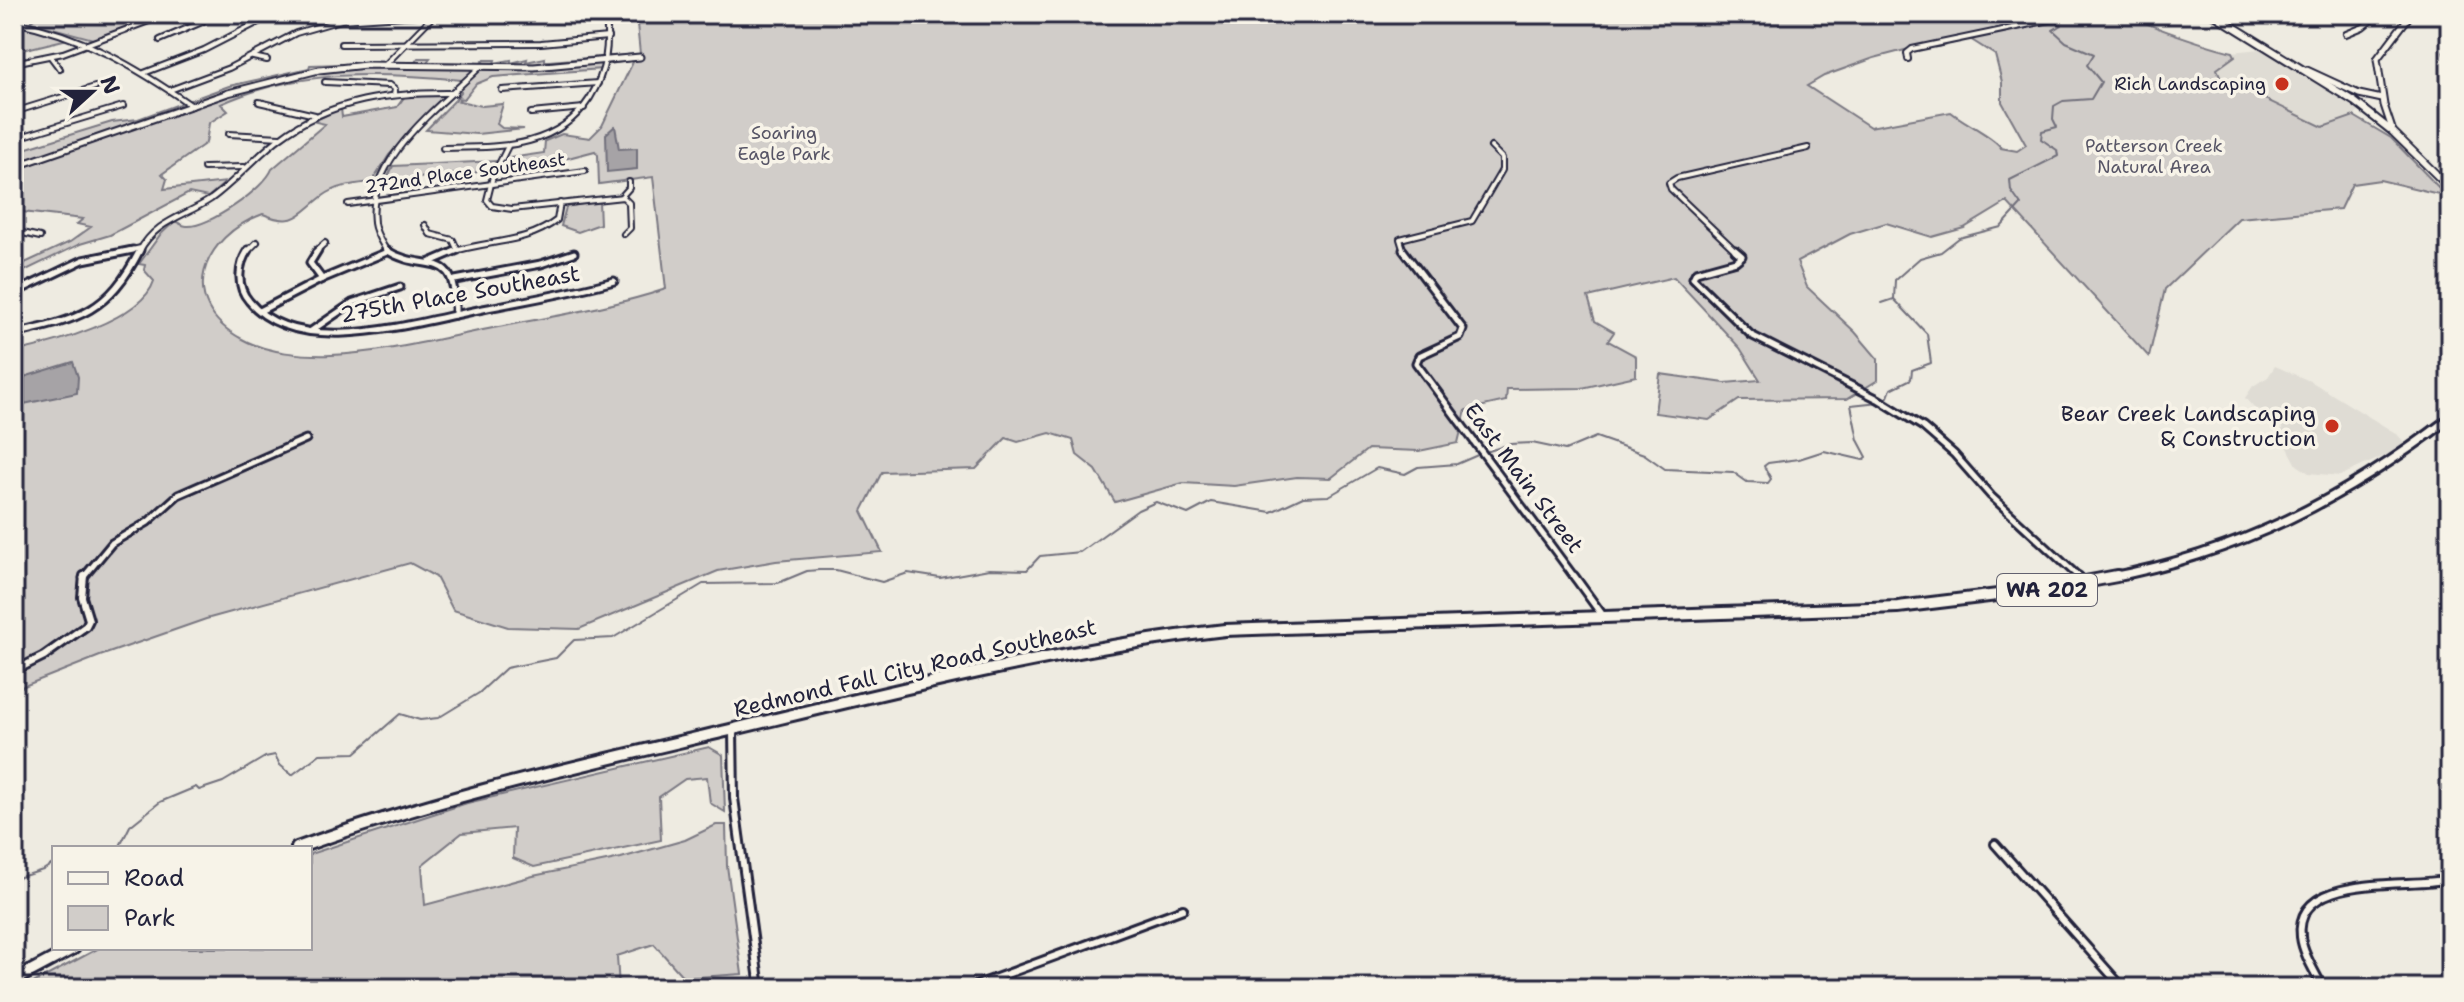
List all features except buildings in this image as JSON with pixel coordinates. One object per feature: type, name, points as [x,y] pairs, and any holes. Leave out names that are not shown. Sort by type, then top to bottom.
[{"type":"main road","points":[[2213,14],[2307,70],[2378,119],[2450,188]]},
{"type":"main road","name":"WA 202","points":[[1604,617],[1898,607],[1981,599],[2086,583],[2184,560],[2295,520],[2381,473],[2450,418]]},
{"type":"main road","name":"Redmond Fall City Road Southeast","points":[[303,846],[473,791],[991,667],[1150,638],[1225,630],[1604,617]]},
{"type":"main road","points":[[14,980],[70,950]]},
{"type":"street","points":[[14,63],[51,57],[168,14]]},
{"type":"street","points":[[160,40],[202,22],[206,14]]},
{"type":"street","points":[[143,73],[204,50],[274,14]]},
{"type":"street","points":[[170,90],[252,57],[296,33],[332,22],[434,14],[544,16]]},
{"type":"street","points":[[385,65],[434,14]]},
{"type":"street","points":[[443,148],[508,146],[535,141],[569,125],[584,108],[608,60],[606,14]]},
{"type":"street","points":[[1908,59],[1907,53],[1912,49],[2079,14]]},
{"type":"street","points":[[2346,34],[2363,27],[2379,14]]},
{"type":"street","points":[[2393,132],[2382,99],[2383,79],[2378,56],[2411,14]]},
{"type":"street","points":[[14,22],[54,29],[93,43],[192,106]]},
{"type":"street","points":[[341,44],[409,41],[545,45],[608,37]]},
{"type":"street","points":[[51,57],[60,69]]},
{"type":"street","points":[[252,57],[267,60]]},
{"type":"street","points":[[14,168],[192,106],[303,73],[385,65],[534,67],[640,57]]},
{"type":"street","points":[[387,252],[376,233],[371,200],[383,171],[398,151],[480,67]]},
{"type":"street","points":[[2307,70],[2359,94],[2382,99]]},
{"type":"street","points":[[325,82],[390,85],[395,89],[394,95]]},
{"type":"street","points":[[502,90],[598,83]]},
{"type":"street","points":[[14,112],[95,87]]},
{"type":"street","points":[[14,334],[61,322],[87,311],[117,289],[157,227],[214,197],[281,137],[308,120],[346,104],[394,95],[455,93]]},
{"type":"street","points":[[259,102],[316,116]]},
{"type":"street","points":[[14,139],[123,106]]},
{"type":"street","points":[[531,113],[584,108]]},
{"type":"street","points":[[308,120],[323,117],[325,112]]},
{"type":"street","points":[[2378,119],[2387,119]]},
{"type":"street","points":[[229,134],[281,137]]},
{"type":"street","points":[[508,146],[491,185],[487,200],[492,206],[504,209],[624,198]]},
{"type":"street","name":"East Main Street","points":[[1491,147],[1502,158],[1502,170],[1472,221],[1400,239],[1400,246],[1464,332],[1416,360],[1604,617]]},
{"type":"street","points":[[1808,148],[1669,183],[1671,189],[1742,256],[1736,261],[1696,272],[1693,278],[1751,335],[1881,400],[1943,444],[1991,496],[2086,583]]},
{"type":"street","points":[[204,168],[245,167]]},
{"type":"street","name":"272nd Place Southeast","points":[[348,204],[585,171]]},
{"type":"street","points":[[624,234],[630,228],[624,198],[629,182]]},
{"type":"street","points":[[429,263],[457,249],[530,235],[548,228],[557,220],[560,203]]},
{"type":"street","points":[[425,225],[430,234],[453,240],[457,249]]},
{"type":"street","points":[[14,231],[40,237]]},
{"type":"street","points":[[257,242],[244,255],[241,282],[246,299],[260,311],[322,279],[387,252],[447,270],[455,280],[455,315]]},
{"type":"street","points":[[322,279],[310,263],[313,254],[325,243]]},
{"type":"street","points":[[14,293],[83,260],[141,248]]},
{"type":"street","points":[[455,280],[541,264],[574,253]]},
{"type":"street","name":"275th Place Southeast","points":[[260,311],[276,322],[310,331],[373,330],[614,281]]},
{"type":"street","points":[[310,331],[326,316],[349,303],[400,287]]},
{"type":"street","points":[[14,671],[44,656],[86,626],[89,620],[82,597],[82,579],[112,543],[148,522],[178,495],[306,439]]},
{"type":"street","points":[[733,729],[734,798],[760,988]]},
{"type":"street","points":[[1995,844],[2123,988]]},
{"type":"street","points":[[2323,988],[2301,936],[2302,914],[2312,899],[2338,889],[2424,887],[2450,879]]},
{"type":"street","points":[[969,988],[1183,909]]},
{"type":"shaded area","name":"Rich Landscaping","points":[[2259,49],[2274,53],[2362,109],[2354,116],[2323,127],[2221,78],[2216,69],[2234,56],[2233,52]]},
{"type":"shaded area","points":[[615,126],[619,149],[637,148],[637,169],[607,172],[606,134]]},
{"type":"shaded area","points":[[73,362],[78,377],[77,393],[14,406],[14,380]]},
{"type":"shaded area","name":"Bear Creek Landscaping & Construction","points":[[2275,366],[2312,382],[2397,434],[2404,442],[2402,448],[2340,476],[2309,473],[2297,465],[2288,448],[2282,433],[2282,418],[2254,408],[2245,398],[2253,386],[2268,377]]},
{"type":"green space","points":[[41,14],[79,14],[97,22],[116,14],[160,15],[93,39],[30,22]]},
{"type":"green space","points":[[636,14],[2130,14],[2160,29],[2233,52],[2235,56],[2217,69],[2221,78],[2323,127],[2354,116],[2391,138],[2447,196],[2380,180],[2352,184],[2340,209],[2239,218],[2165,289],[2149,357],[2007,202],[1964,228],[1932,237],[1886,223],[1850,234],[1797,262],[1807,287],[1855,332],[1878,359],[1878,380],[1847,399],[1739,400],[1709,420],[1655,413],[1660,374],[1725,383],[1760,380],[1740,348],[1674,277],[1588,297],[1595,321],[1614,332],[1608,341],[1636,356],[1636,376],[1582,388],[1507,389],[1506,401],[1466,410],[1458,443],[1419,451],[1368,449],[1331,478],[1297,477],[1234,486],[1183,483],[1115,502],[1096,470],[1077,455],[1073,440],[1050,433],[1018,442],[1006,438],[976,469],[882,472],[862,511],[882,552],[776,561],[718,571],[579,629],[508,627],[453,610],[436,577],[410,563],[206,619],[14,690],[14,352],[93,328],[132,307],[146,295],[154,281],[144,270],[145,265],[139,264],[160,235],[175,221],[186,226],[208,221],[248,196],[272,169],[325,124],[312,121],[341,108],[342,117],[397,107],[405,96],[445,95],[389,155],[372,182],[335,189],[297,217],[283,219],[263,214],[242,224],[212,254],[204,271],[203,289],[208,307],[221,324],[252,344],[309,355],[370,352],[578,312],[666,289],[653,177],[599,184],[598,155],[595,151],[549,163],[502,168],[510,158],[544,153],[545,141],[562,134],[590,138],[602,126],[634,60],[603,65],[602,69],[493,77],[476,84],[464,99],[456,98],[461,92],[451,91],[462,80],[401,75],[309,79],[250,93],[221,104],[228,111],[209,123],[206,143],[162,174],[167,179],[164,189],[226,182],[208,197],[189,193],[110,235],[80,244],[14,276],[14,268],[70,242],[91,227],[77,224],[83,219],[14,211],[14,152],[112,122],[138,119],[229,86],[309,68],[310,65],[415,62],[418,58],[430,58],[427,62],[481,63],[495,60],[494,63],[511,60],[511,63],[527,59],[526,62],[545,58],[549,61],[640,54]],"holes":[[[1970,39],[1995,55],[2002,82],[2002,102],[2026,145],[2017,151],[2001,148],[1951,112],[1870,127],[1807,86],[1824,76],[1874,58],[1928,44],[1937,47]]]},
{"type":"green space","points":[[14,24],[72,38],[14,52]]},
{"type":"green space","points":[[455,100],[482,106],[503,104],[497,124],[502,128],[524,129],[477,134],[426,130]]},
{"type":"green space","points":[[496,161],[489,171],[386,181],[393,166]]},
{"type":"green space","points":[[599,201],[600,224],[578,232],[561,226],[566,207]]},
{"type":"green space","points":[[709,747],[723,755],[725,812],[710,803],[707,777],[685,779],[659,797],[661,840],[534,867],[513,858],[514,828],[462,833],[422,865],[425,905],[533,876],[621,858],[685,840],[716,825],[726,825],[727,866],[742,974],[684,978],[654,944],[617,956],[619,988],[24,988],[95,950],[312,950],[312,853],[467,803]]},
{"type":"waterway","points":[[1894,299],[1895,280],[1920,258],[1941,252],[1959,238],[2001,227],[2021,205],[2011,191],[2010,180],[2058,156],[2057,150],[2041,139],[2042,131],[2057,127],[2053,119],[2054,106],[2063,101],[2091,99],[2101,82],[2087,65],[2094,54],[2066,42],[2053,30],[2061,25],[2054,21]]},
{"type":"waterway","points":[[1486,452],[1510,444],[1532,443],[1565,450],[1596,437],[1644,454],[1665,469],[1733,472],[1747,482],[1768,483],[1771,479],[1764,466],[1768,463],[1799,459],[1824,451],[1863,460],[1867,457],[1858,440],[1851,405],[1879,402],[1888,397],[1891,389],[1911,379],[1912,370],[1931,363],[1927,334],[1894,299]]},
{"type":"waterway","points":[[1882,303],[1894,299]]},
{"type":"waterway","points":[[120,846],[130,826],[160,802],[196,787],[199,790],[223,782],[265,757],[275,755],[280,765],[292,775],[320,754],[355,753],[400,714],[420,720],[438,718],[479,693],[506,668],[556,658],[574,640],[613,638],[703,584],[778,583],[807,571],[819,570],[836,570],[882,582],[908,573],[940,578],[989,569],[1027,570],[1040,556],[1080,552],[1138,510],[1156,502],[1188,514],[1211,502],[1271,512],[1303,497],[1329,496],[1377,468],[1405,474],[1418,467],[1457,464],[1480,454]]},
{"type":"waterway","points":[[14,879],[52,864]]},
{"type":"place","name":"Rich Landscaping","points":[[2282,84]]},
{"type":"place","name":"Bear Creek Landscaping & Construction","points":[[2332,426]]},
{"type":"park label","name":"Soaring Eagle Park","points":[[784,143]]},
{"type":"park label","name":"Patterson Creek Natural Area","points":[[2154,156]]}]
